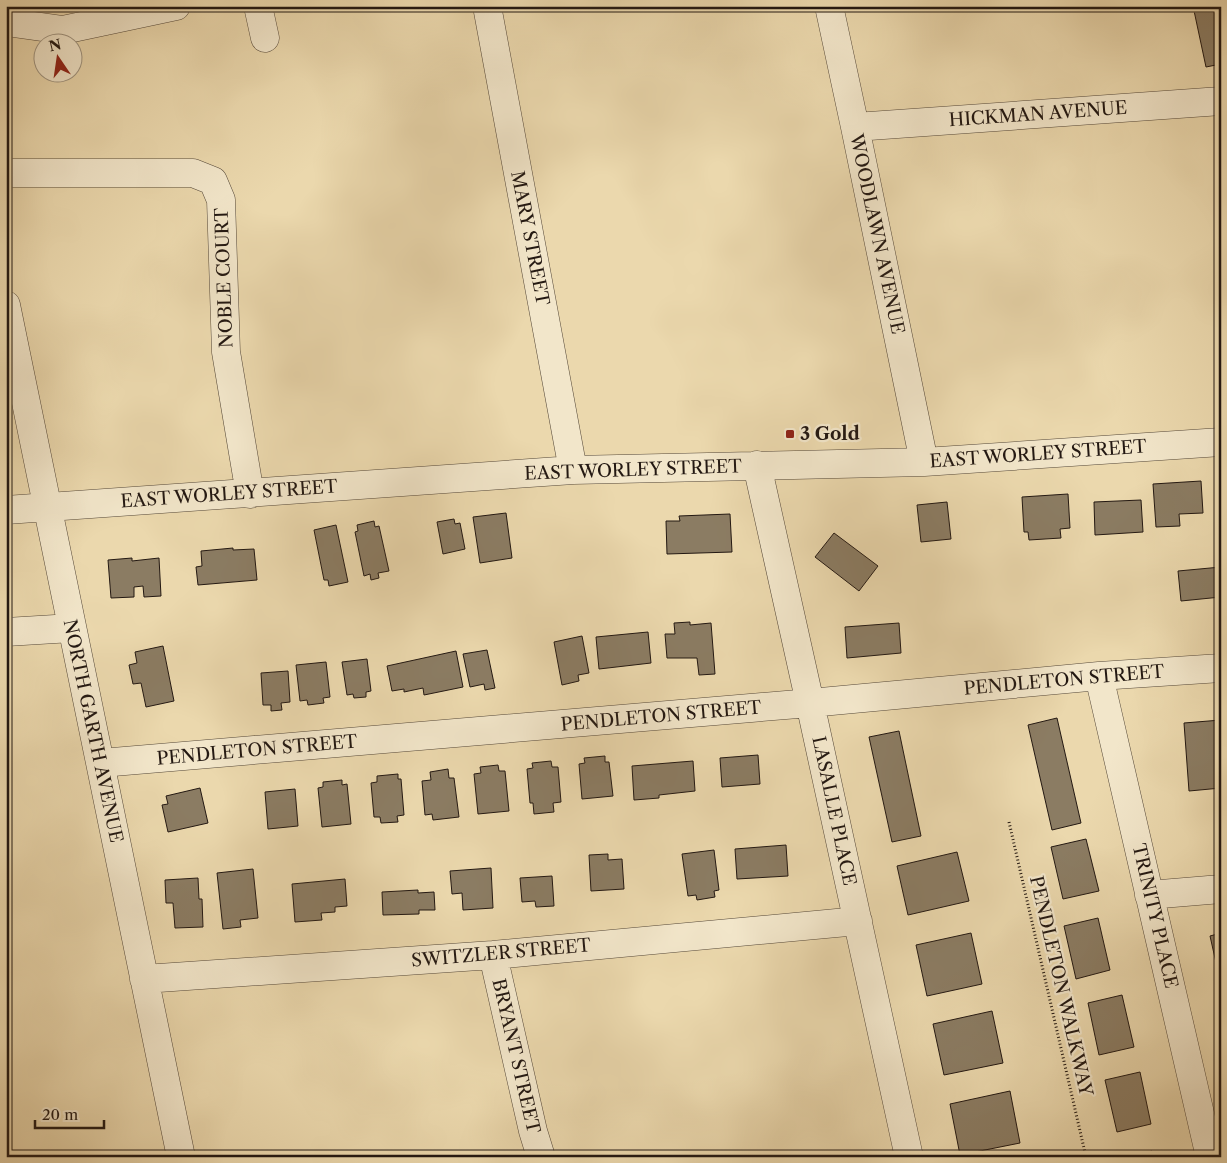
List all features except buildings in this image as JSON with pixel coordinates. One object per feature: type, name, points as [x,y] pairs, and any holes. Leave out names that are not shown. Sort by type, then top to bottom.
[{"type":"street","points":[[6,22],[64,30],[176,6]]},
{"type":"street","points":[[258,6],[264,38]]},
{"type":"street","name":"MARY STREET","points":[[487,6],[573,470]]},
{"type":"street","name":"WOODLAWN AVENUE","points":[[829,6],[924,462]]},
{"type":"street","name":"HICKMAN AVENUE","points":[[855,127],[1221,102]]},
{"type":"street","name":"NOBLE COURT","points":[[6,173],[193,173],[214,181],[221,200],[226,352],[250,494]]},
{"type":"street","name":"NORTH GARTH AVENUE","points":[[6,305],[181,1157]]},
{"type":"street","name":"EAST WORLEY STREET","points":[[6,510],[573,470],[924,462],[1221,442]]},
{"type":"street","name":"LASALLE PLACE","points":[[757,465],[909,1157]]},
{"type":"street","points":[[6,632],[72,628]]},
{"type":"street","name":"PENDLETON STREET","points":[[101,763],[810,703],[1099,676],[1221,668]]},
{"type":"street","name":"TRINITY PLACE","points":[[1099,676],[1210,1157]]},
{"type":"street","points":[[1149,895],[1221,889]]},
{"type":"street","name":"SWITZLER STREET","points":[[144,979],[493,955],[858,921]]},
{"type":"street","name":"BRYANT STREET","points":[[493,955],[533,1131],[541,1157]]},
{"type":"path","name":"PENDLETON WALKWAY","points":[[1009,822],[1086,1157]]},
{"type":"place","name":"3 Gold","points":[[790,434]]}]
